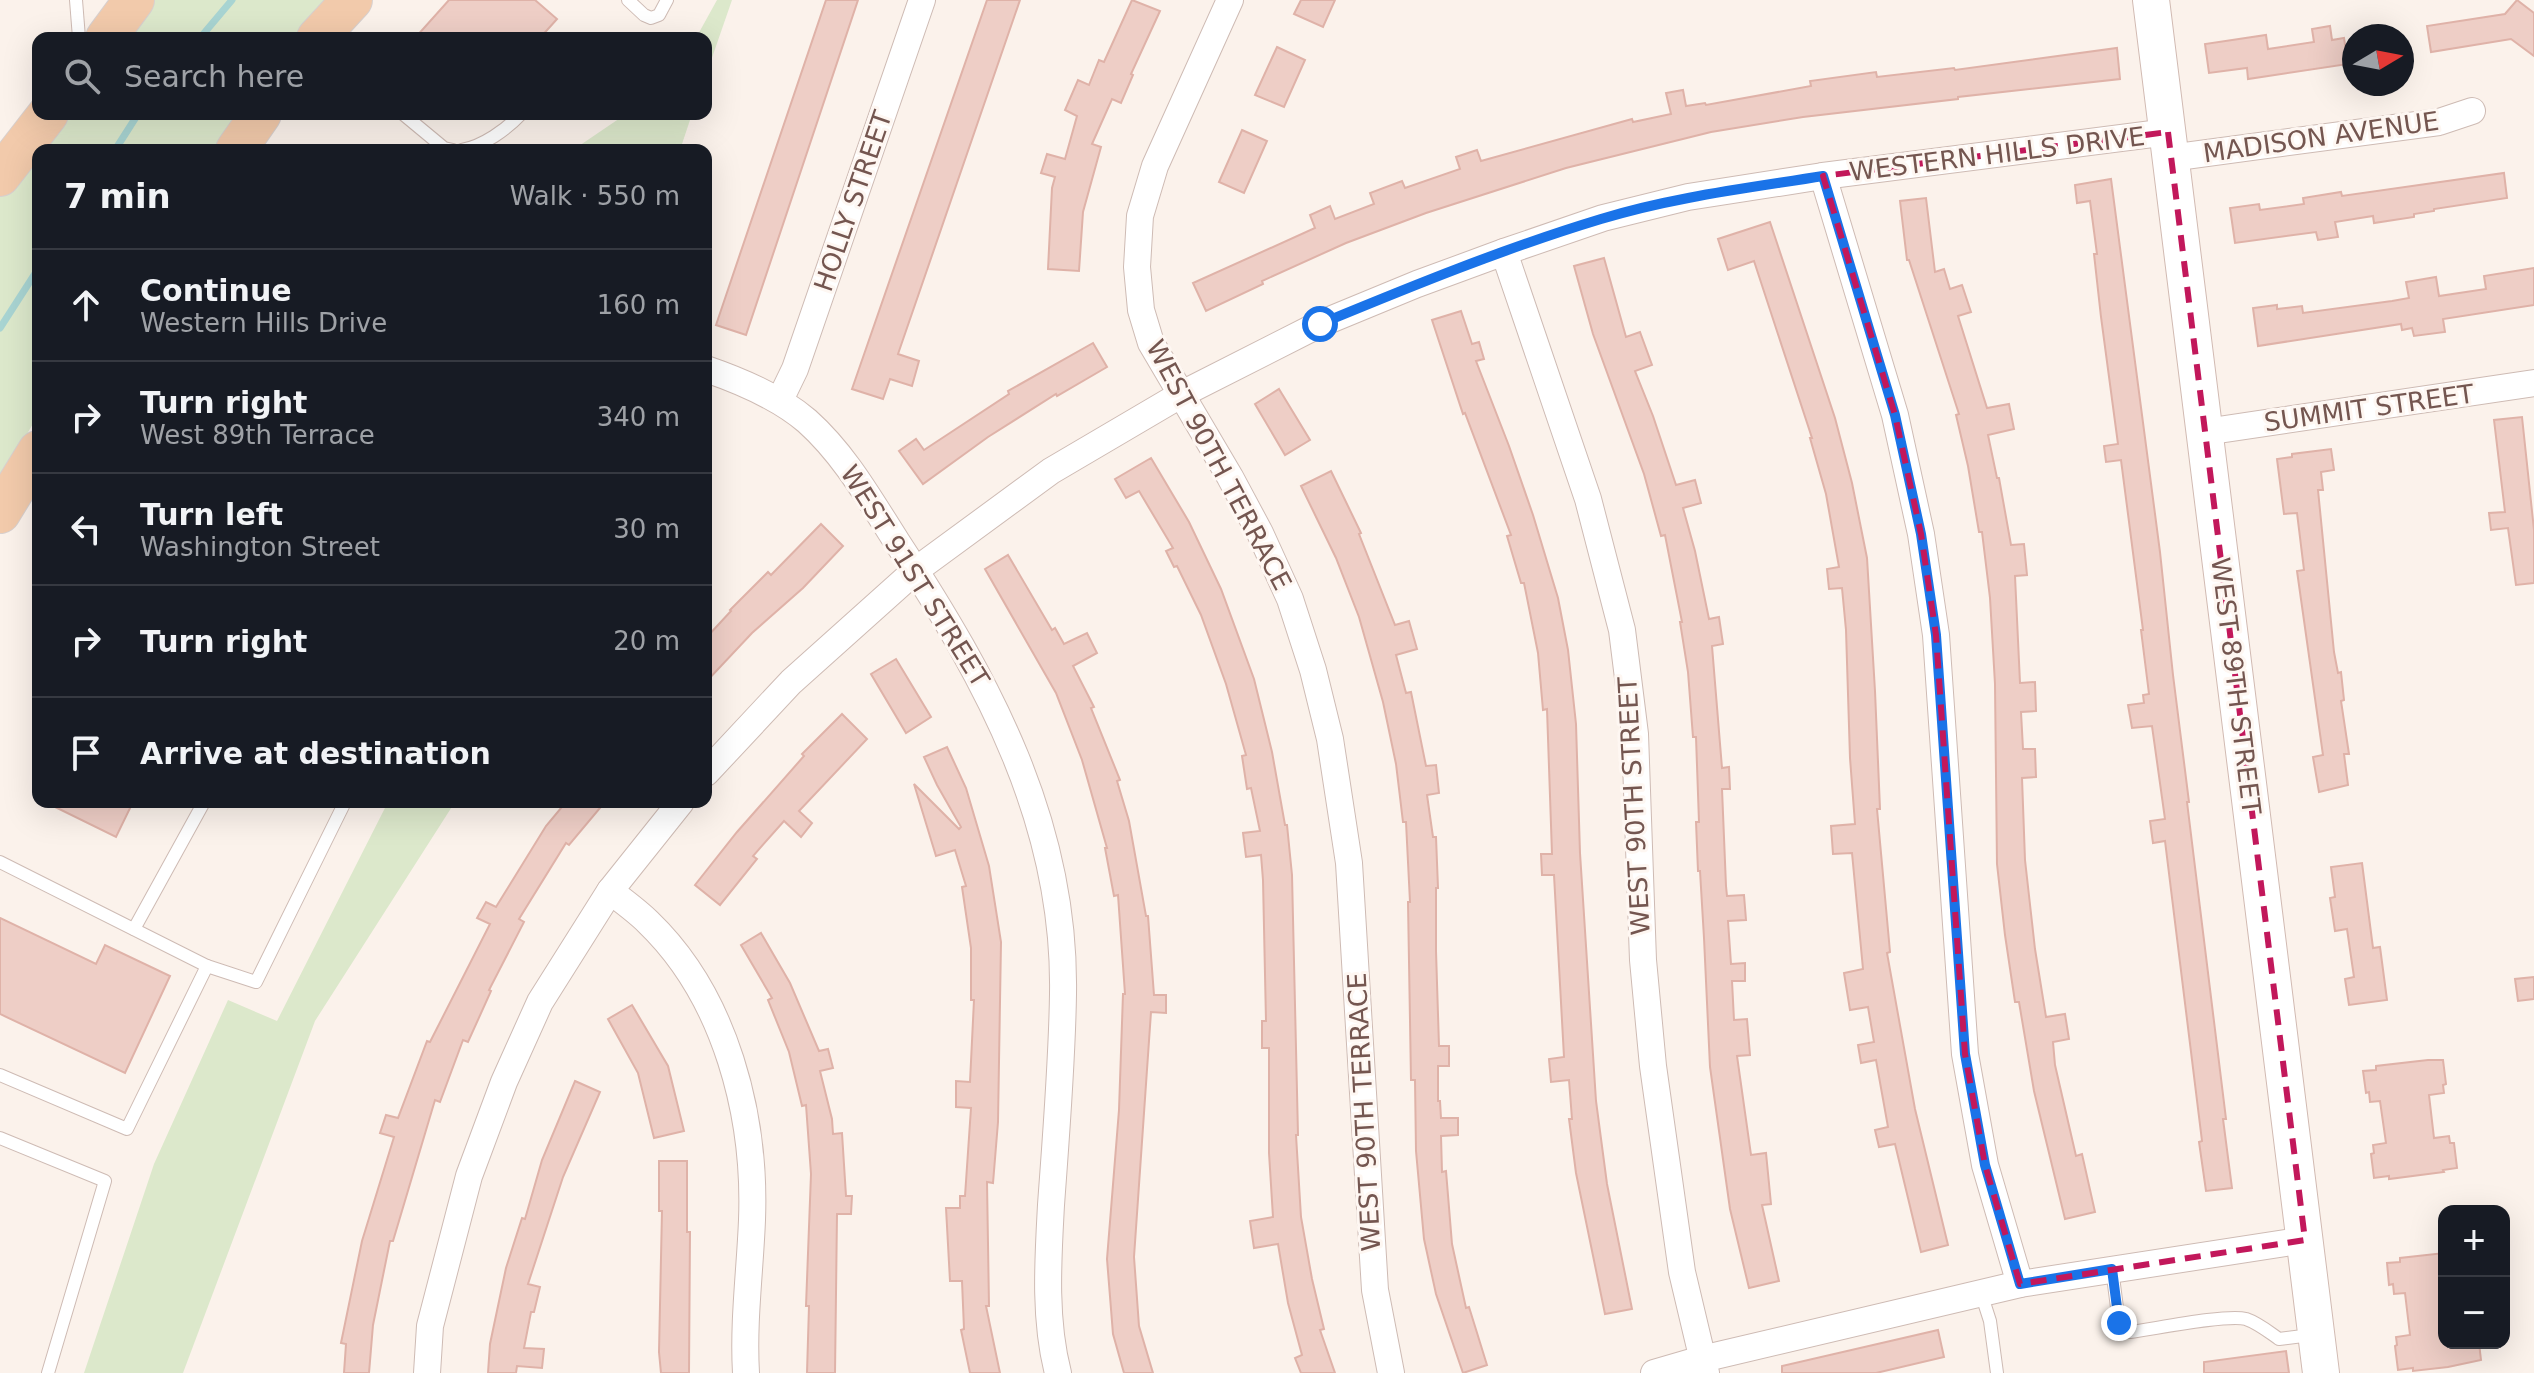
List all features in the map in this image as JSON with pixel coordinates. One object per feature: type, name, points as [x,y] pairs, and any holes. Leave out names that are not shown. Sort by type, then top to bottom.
[{"type":"main road","points":[[110,32],[134,0]]},
{"type":"main road","points":[[323,32],[352,0]]},
{"type":"main road","points":[[0,176],[43,120]]},
{"type":"main road","points":[[240,144],[257,120]]},
{"type":"main road","points":[[0,513],[32,461]]},
{"type":"street","name":"HOLLY STREET","points":[[780,400],[795,369],[922,0]]},
{"type":"street","name":"WEST 90TH TERRACE","points":[[1230,0],[1155,166],[1140,216],[1137,267],[1141,310],[1151,343],[1260,533],[1290,599],[1313,670],[1330,739],[1349,863],[1375,1290],[1391,1373]]},
{"type":"street","name":"WEST 89TH STREET","points":[[2151,0],[2321,1373]]},
{"type":"street","name":"MADISON AVENUE","points":[[2169,145],[2439,122],[2472,111]]},
{"type":"street","name":"WESTERN HILLS DRIVE","points":[[712,767],[791,682],[916,570],[1051,471],[1182,394],[1320,324],[1504,252],[1603,218],[1688,197],[1823,176],[2169,145]]},
{"type":"street","points":[[1823,176],[1895,415],[1921,534],[1936,635],[1965,1054],[1985,1165],[2020,1284]]},
{"type":"street","name":"WEST 90TH STREET","points":[[1504,252],[1588,499],[1622,630],[1635,734],[1643,960],[1653,1066],[1682,1272],[1704,1366]]},
{"type":"street","name":"WEST 91ST STREET","points":[[712,372],[780,400],[826,438],[865,491],[944,614],[994,706],[1030,794],[1056,891],[1063,993],[1048,1257],[1050,1321],[1058,1373]]},
{"type":"street","name":"SUMMIT STREET","points":[[2205,432],[2534,383]]},
{"type":"street","points":[[427,1373],[430,1326],[469,1176],[504,1082],[540,1002],[610,891],[676,808]]},
{"type":"street","points":[[610,891],[648,922],[683,962],[714,1016],[733,1068],[746,1123],[751,1169],[746,1373]]},
{"type":"street","points":[[1654,1373],[1704,1366],[2020,1284],[2305,1240]]},
{"type":"lane","points":[[76,0],[79,32]]},
{"type":"lane","points":[[628,0],[651,18],[659,15],[667,0]]},
{"type":"lane","points":[[410,120],[439,144]]},
{"type":"lane","points":[[478,144],[515,120]]},
{"type":"lane","points":[[134,929],[201,808]]},
{"type":"lane","points":[[0,862],[207,966],[256,982],[342,808]]},
{"type":"lane","points":[[0,1075],[127,1129],[207,966]]},
{"type":"lane","points":[[0,1138],[105,1181],[48,1373]]},
{"type":"lane","points":[[2112,1269],[2119,1323],[2130,1332],[2244,1318],[2279,1339],[2316,1335]]},
{"type":"lane","points":[[1981,1293],[1990,1321],[1997,1373]]},
{"type":"highlighted area","points":[[2168,132],[2305,1240],[2020,1284],[1985,1165],[1965,1054],[1936,635],[1921,534],[1895,415],[1823,176]]},
{"type":"green space","points":[[147,0],[339,0],[312,32],[123,32]]},
{"type":"green space","points":[[717,0],[732,0],[712,58],[712,32],[699,32]]},
{"type":"green space","points":[[56,120],[242,120],[224,144],[38,144]]},
{"type":"green space","points":[[617,120],[690,120],[682,144],[582,144]]},
{"type":"green space","points":[[32,153],[32,425],[0,481],[0,195]]},
{"type":"green space","points":[[385,808],[451,808],[315,1021],[183,1373],[84,1373],[154,1164],[228,1000],[277,1021]]},
{"type":"building","points":[[449,0],[535,0],[557,19],[545,32],[420,32]]},
{"type":"building","points":[[826,0],[858,0],[746,335],[716,325]]},
{"type":"building","points":[[987,0],[1020,0],[898,354],[919,361],[912,386],[890,379],[883,399],[852,389]]},
{"type":"building","points":[[1132,0],[1160,11],[1121,103],[1112,99],[1092,144],[1101,147],[1083,212],[1079,271],[1048,269],[1055,177],[1041,173],[1047,154],[1065,159],[1077,116],[1065,110],[1078,80],[1089,85],[1099,60],[1104,62]]},
{"type":"building","points":[[1301,0],[1335,0],[1323,27],[1294,14]]},
{"type":"building","points":[[2517,0],[2534,13],[2534,56],[2511,39],[2431,52],[2427,26],[2505,14]]},
{"type":"building","points":[[2330,26],[2332,40],[2342,38],[2342,65],[2248,79],[2247,68],[2209,73],[2205,44],[2266,35],[2268,49],[2314,42],[2312,29]]},
{"type":"building","points":[[1277,47],[1305,60],[1284,107],[1255,95]]},
{"type":"building","points":[[2117,48],[2120,79],[1803,117],[1711,132],[1566,168],[1426,213],[1346,243],[1262,281],[1263,284],[1206,311],[1193,283],[1315,228],[1310,215],[1330,206],[1335,219],[1374,204],[1370,193],[1402,181],[1405,188],[1460,169],[1456,157],[1477,150],[1481,161],[1632,119],[1633,122],[1671,114],[1666,93],[1683,90],[1686,106],[1706,105],[1811,86],[1810,81],[1876,72],[1877,77],[1955,70]]},
{"type":"building","points":[[1242,130],[1267,141],[1244,193],[1219,182]]},
{"type":"building","points":[[2504,173],[2507,198],[2434,209],[2414,214],[2414,217],[2374,223],[2373,216],[2335,222],[2338,237],[2318,240],[2316,232],[2235,243],[2230,208],[2259,204],[2260,210],[2304,204],[2303,198],[2341,192],[2342,196]]},
{"type":"building","points":[[2111,179],[2160,552],[2226,1119],[2223,1119],[2232,1188],[2206,1191],[2165,841],[2153,843],[2150,821],[2165,819],[2152,726],[2132,728],[2128,705],[2144,703],[2143,695],[2149,694],[2143,630],[2121,460],[2106,462],[2104,446],[2118,444],[2090,201],[2077,203],[2075,185]]},
{"type":"building","points":[[1926,198],[1935,272],[1944,269],[1950,289],[1962,285],[1971,312],[1958,316],[1987,408],[2009,404],[2014,429],[1988,435],[2011,545],[2024,544],[2027,575],[2015,576],[2020,683],[2035,682],[2036,711],[2021,712],[2023,749],[2035,749],[2036,777],[2022,778],[2025,860],[2046,1017],[2065,1014],[2069,1039],[2053,1042],[2055,1065],[2076,1156],[2082,1154],[2095,1212],[2065,1219],[2034,1091],[2019,1002],[2015,1002],[2005,935],[1997,864],[1995,684],[1982,532],[1979,532],[1956,415],[1959,414],[1907,260],[1900,201]]},
{"type":"building","points":[[1770,222],[1835,418],[1867,558],[1880,809],[1877,809],[1890,952],[1887,953],[1915,1109],[1948,1245],[1921,1252],[1895,1144],[1879,1147],[1875,1130],[1888,1127],[1876,1060],[1861,1063],[1858,1045],[1874,1042],[1868,1007],[1850,1010],[1844,973],[1863,969],[1852,853],[1833,854],[1831,826],[1855,824],[1846,630],[1842,588],[1829,589],[1827,569],[1839,567],[1826,494],[1812,438],[1754,261],[1728,270],[1718,239]]},
{"type":"building","points":[[1604,258],[1626,337],[1640,332],[1652,365],[1635,371],[1676,485],[1695,480],[1701,503],[1683,508],[1709,619],[1719,617],[1723,644],[1712,646],[1722,768],[1729,767],[1730,789],[1722,789],[1726,886],[1727,896],[1744,895],[1746,920],[1728,921],[1731,964],[1745,963],[1745,981],[1732,981],[1734,1020],[1747,1019],[1750,1055],[1737,1056],[1751,1155],[1766,1153],[1771,1204],[1762,1205],[1779,1281],[1749,1288],[1730,1209],[1710,1067],[1698,871],[1696,737],[1693,737],[1682,622],[1665,535],[1661,536],[1644,474],[1593,334],[1574,266]]},
{"type":"building","points":[[2534,268],[2534,305],[2443,319],[2445,332],[2414,336],[2412,328],[2402,330],[2401,324],[2258,346],[2253,308],[2302,306],[2303,313],[2392,301],[2409,298],[2406,282],[2436,277],[2439,296],[2486,289],[2484,276]]},
{"type":"building","points":[[1461,311],[1472,344],[1479,342],[1484,359],[1476,361],[1533,515],[1558,598],[1568,650],[1576,724],[1580,853],[1596,1101],[1607,1184],[1632,1309],[1605,1314],[1576,1173],[1569,1119],[1572,1119],[1569,1080],[1551,1082],[1549,1059],[1564,1057],[1554,875],[1542,875],[1541,854],[1552,854],[1547,709],[1543,710],[1538,653],[1524,583],[1521,583],[1507,536],[1511,535],[1463,414],[1432,320]]},
{"type":"building","points":[[1093,343],[1107,367],[1056,394],[988,437],[923,484],[899,451],[916,439],[924,450],[1009,394],[1008,391]]},
{"type":"building","points":[[1279,389],[1310,440],[1285,455],[1255,404]]},
{"type":"building","points":[[2522,417],[2534,530],[2534,583],[2516,585],[2508,528],[2491,530],[2489,513],[2505,512],[2494,420]]},
{"type":"building","points":[[2331,449],[2334,470],[2321,472],[2323,490],[2318,490],[2334,652],[2338,673],[2341,672],[2344,700],[2341,701],[2349,754],[2344,754],[2348,785],[2319,792],[2313,757],[2323,755],[2297,571],[2304,570],[2297,513],[2284,514],[2277,459]]},
{"type":"building","points":[[1151,458],[1189,522],[1221,589],[1254,679],[1287,825],[1292,875],[1296,1135],[1301,1217],[1324,1329],[1320,1330],[1335,1373],[1301,1373],[1295,1358],[1302,1355],[1288,1303],[1278,1244],[1254,1248],[1250,1221],[1273,1217],[1269,1153],[1269,1048],[1262,1048],[1262,1021],[1266,1021],[1263,880],[1261,855],[1246,857],[1243,833],[1260,831],[1251,788],[1247,789],[1242,756],[1246,755],[1226,684],[1201,615],[1177,566],[1174,567],[1166,551],[1173,548],[1139,491],[1126,498],[1115,479]]},
{"type":"building","points":[[1331,471],[1361,533],[1395,625],[1409,621],[1417,649],[1396,655],[1406,693],[1411,692],[1426,766],[1436,765],[1439,793],[1427,795],[1433,837],[1436,837],[1439,1046],[1449,1046],[1449,1066],[1438,1066],[1438,1101],[1441,1118],[1458,1118],[1458,1135],[1441,1136],[1442,1172],[1446,1171],[1452,1244],[1466,1308],[1469,1307],[1487,1365],[1463,1373],[1436,1294],[1424,1239],[1416,1151],[1415,1080],[1411,1080],[1410,902],[1406,822],[1403,822],[1396,764],[1383,702],[1359,617],[1336,558],[1301,486]]},
{"type":"building","points":[[821,524],[843,546],[712,676],[712,632],[768,572],[771,575]]},
{"type":"building","points":[[1008,555],[1052,630],[1055,628],[1064,644],[1087,633],[1097,653],[1073,666],[1094,707],[1091,708],[1120,780],[1117,781],[1129,821],[1148,916],[1154,995],[1166,995],[1166,1013],[1151,1012],[1134,1257],[1139,1326],[1153,1373],[1124,1373],[1113,1334],[1107,1259],[1125,994],[1118,895],[1114,896],[1107,848],[1082,760],[1056,693],[985,569]]},
{"type":"building","points":[[896,659],[931,717],[906,733],[871,674]]},
{"type":"building","points":[[842,714],[867,739],[799,811],[812,823],[801,837],[784,821],[753,856],[757,859],[720,905],[695,885],[804,756],[802,754]]},
{"type":"building","points":[[947,747],[966,788],[989,866],[1001,942],[998,1122],[993,1183],[987,1182],[989,1306],[986,1306],[1000,1373],[970,1373],[961,1330],[964,1329],[962,1281],[950,1281],[946,1208],[960,1208],[960,1196],[965,1196],[971,1108],[956,1107],[956,1081],[970,1082],[974,1000],[971,1000],[971,948],[962,887],[966,886],[955,850],[936,856],[914,784],[959,829],[961,827],[924,757]]},
{"type":"building","points":[[57,808],[130,808],[116,837]]},
{"type":"building","points":[[561,808],[600,808],[569,845],[566,843],[519,919],[524,922],[489,990],[468,1042],[463,1040],[440,1102],[435,1100],[393,1241],[390,1241],[373,1325],[369,1373],[344,1373],[346,1344],[341,1343],[362,1241],[394,1137],[380,1133],[386,1115],[398,1118],[427,1041],[430,1042],[490,924],[477,918],[486,902],[496,907],[546,826]]},
{"type":"building","points":[[2362,863],[2373,948],[2380,947],[2387,1000],[2349,1005],[2345,979],[2354,977],[2347,929],[2335,931],[2330,898],[2335,897],[2331,867]]},
{"type":"building","points":[[0,918],[96,964],[105,945],[170,976],[125,1073],[0,1014]]},
{"type":"building","points":[[761,933],[790,983],[819,1051],[828,1049],[833,1068],[820,1071],[833,1134],[842,1133],[846,1196],[852,1196],[851,1214],[837,1214],[835,1373],[807,1373],[811,1174],[806,1105],[802,1106],[789,1052],[768,1000],[772,998],[741,945]]},
{"type":"building","points":[[2534,977],[2534,999],[2518,1001],[2515,979]]},
{"type":"building","points":[[632,1005],[668,1066],[684,1131],[654,1138],[638,1073],[608,1019]]},
{"type":"building","points":[[2443,1060],[2444,1093],[2429,1095],[2434,1138],[2449,1136],[2450,1143],[2454,1143],[2457,1168],[2389,1179],[2389,1176],[2374,1178],[2373,1145],[2386,1143],[2380,1101],[2370,1102],[2363,1071],[2376,1070],[2376,1066]]},
{"type":"building","points":[[575,1081],[600,1092],[563,1177],[528,1284],[540,1287],[524,1348],[544,1349],[542,1368],[517,1366],[516,1373],[488,1373],[490,1344],[506,1268],[522,1218],[525,1219],[542,1160]]},
{"type":"building","points":[[659,1161],[687,1161],[689,1373],[661,1373],[662,1211],[659,1211]]},
{"type":"building","points":[[2438,1254],[2438,1349],[2480,1349],[2481,1360],[2448,1367],[2398,1370],[2396,1337],[2410,1335],[2405,1293],[2394,1294],[2393,1284],[2389,1285],[2387,1263],[2400,1262],[2400,1258]]},
{"type":"building","points":[[1938,1330],[1944,1357],[1876,1373],[1782,1373],[1782,1366]]},
{"type":"building","points":[[2286,1351],[2289,1373],[2204,1373],[2204,1362]]},
{"type":"waterway","points":[[205,32],[232,0]]},
{"type":"waterway","points":[[119,144],[134,120]]},
{"type":"waterway","points":[[0,328],[32,278]]},
{"type":"route","points":[[1320,324],[1417,284],[1603,218],[1688,197],[1823,176],[1895,415],[1921,534],[1936,635],[1965,1054],[1985,1165],[2020,1284],[2112,1269],[2119,1323]]}]
